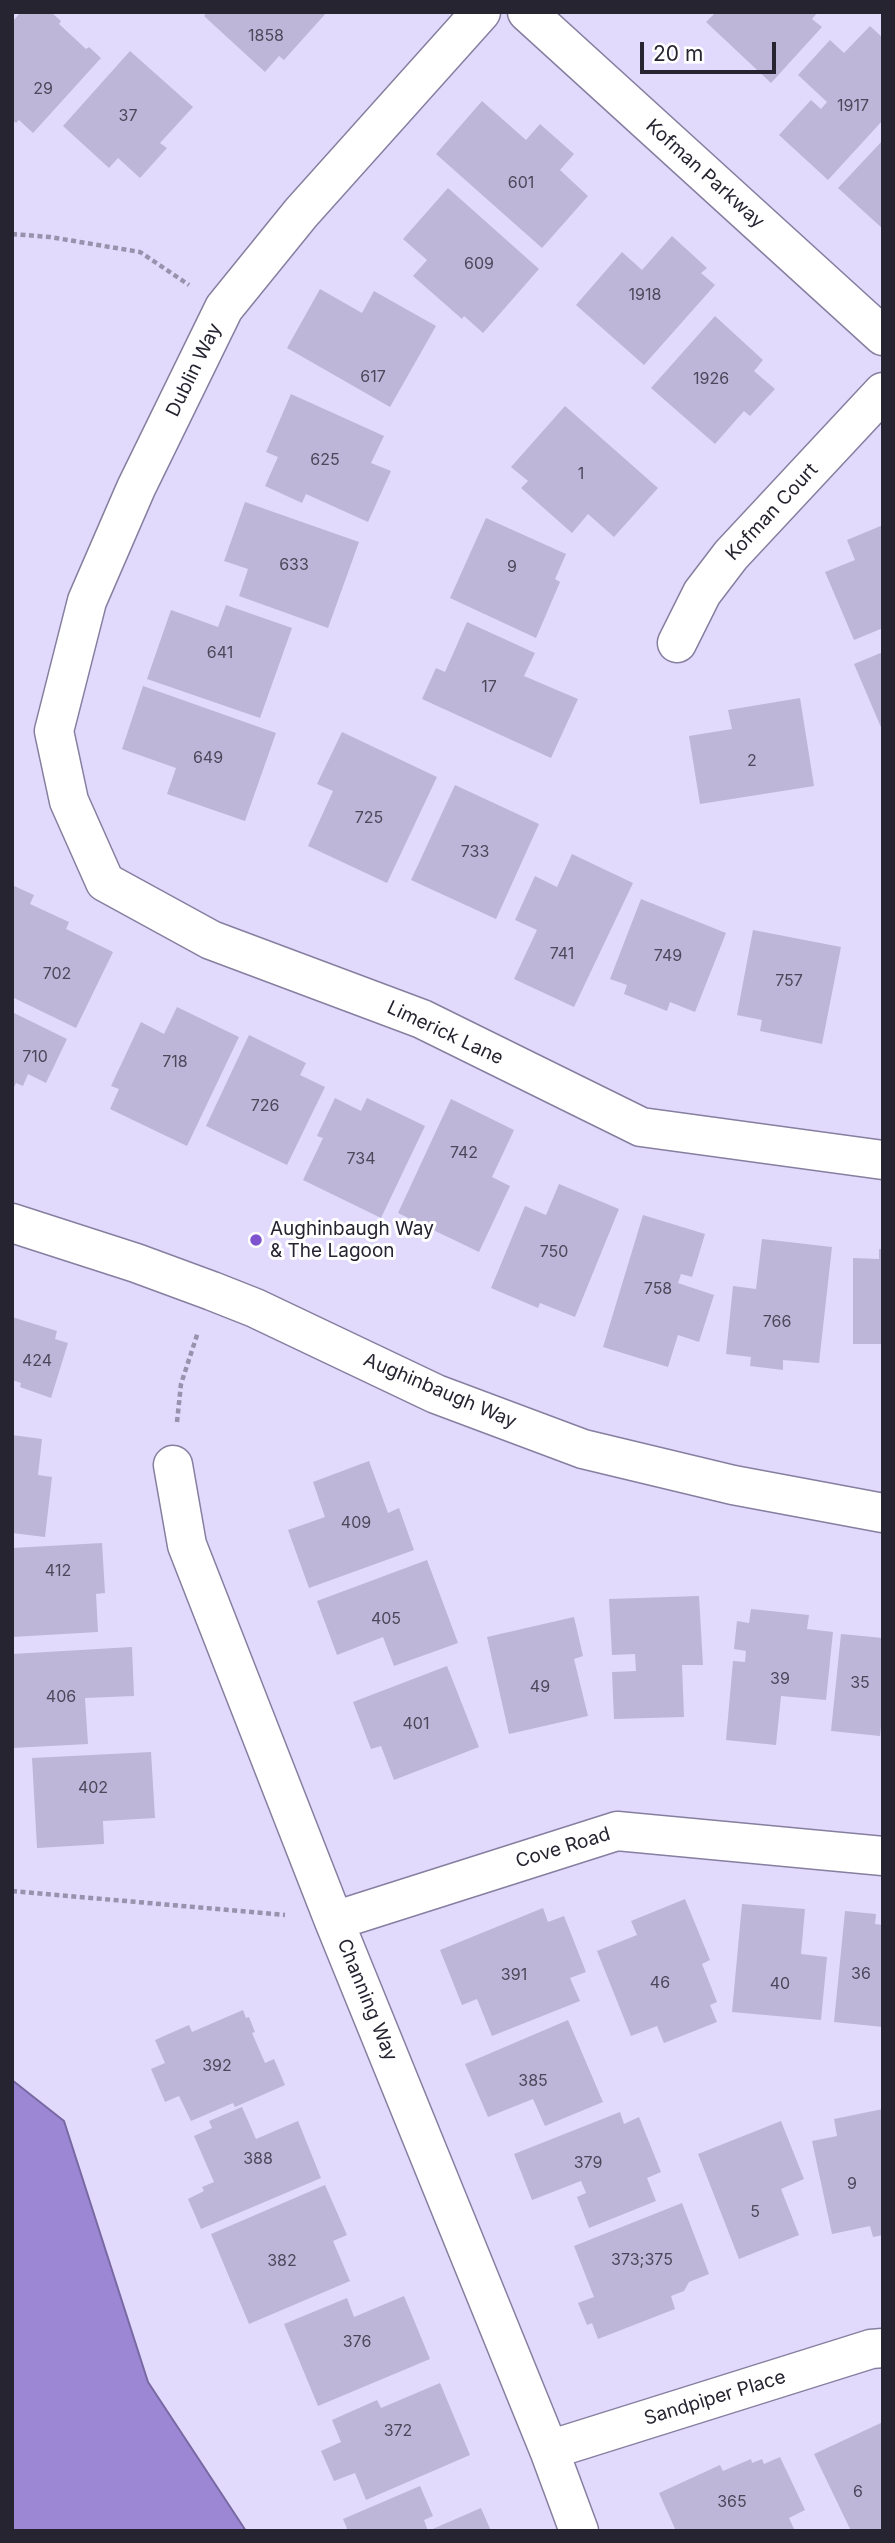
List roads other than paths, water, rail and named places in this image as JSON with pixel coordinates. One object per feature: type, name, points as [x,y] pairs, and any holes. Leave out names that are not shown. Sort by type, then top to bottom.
[{"type":"street","name":"Dublin Way","points":[[69,801],[54,731],[87,601],[136,488],[225,309],[301,213],[481,12]]},
{"type":"street","name":"Kofman Parkway","points":[[527,12],[883,336]]},
{"type":"street","name":"Kofman Court","points":[[677,643],[702,593],[732,555],[883,393]]},
{"type":"street","name":"Limerick Lane","points":[[69,801],[105,882],[211,940],[422,1019],[641,1127],[883,1160]]},
{"type":"street","name":"Aughinbaugh Way","points":[[12,1223],[136,1263],[255,1308],[436,1394],[583,1449],[733,1485],[883,1513]]},
{"type":"street","name":"Channing Way","points":[[173,1465],[187,1545],[334,1921],[549,2450],[579,2531]]},
{"type":"street","name":"Cove Road","points":[[334,1921],[617,1831],[883,1856]]},
{"type":"street","name":"Sandpiper Place","points":[[549,2450],[871,2348],[883,2348]]},
{"type":"place","name":"Aughinbaugh Way & The Lagoon","points":[[256,1240]]}]
